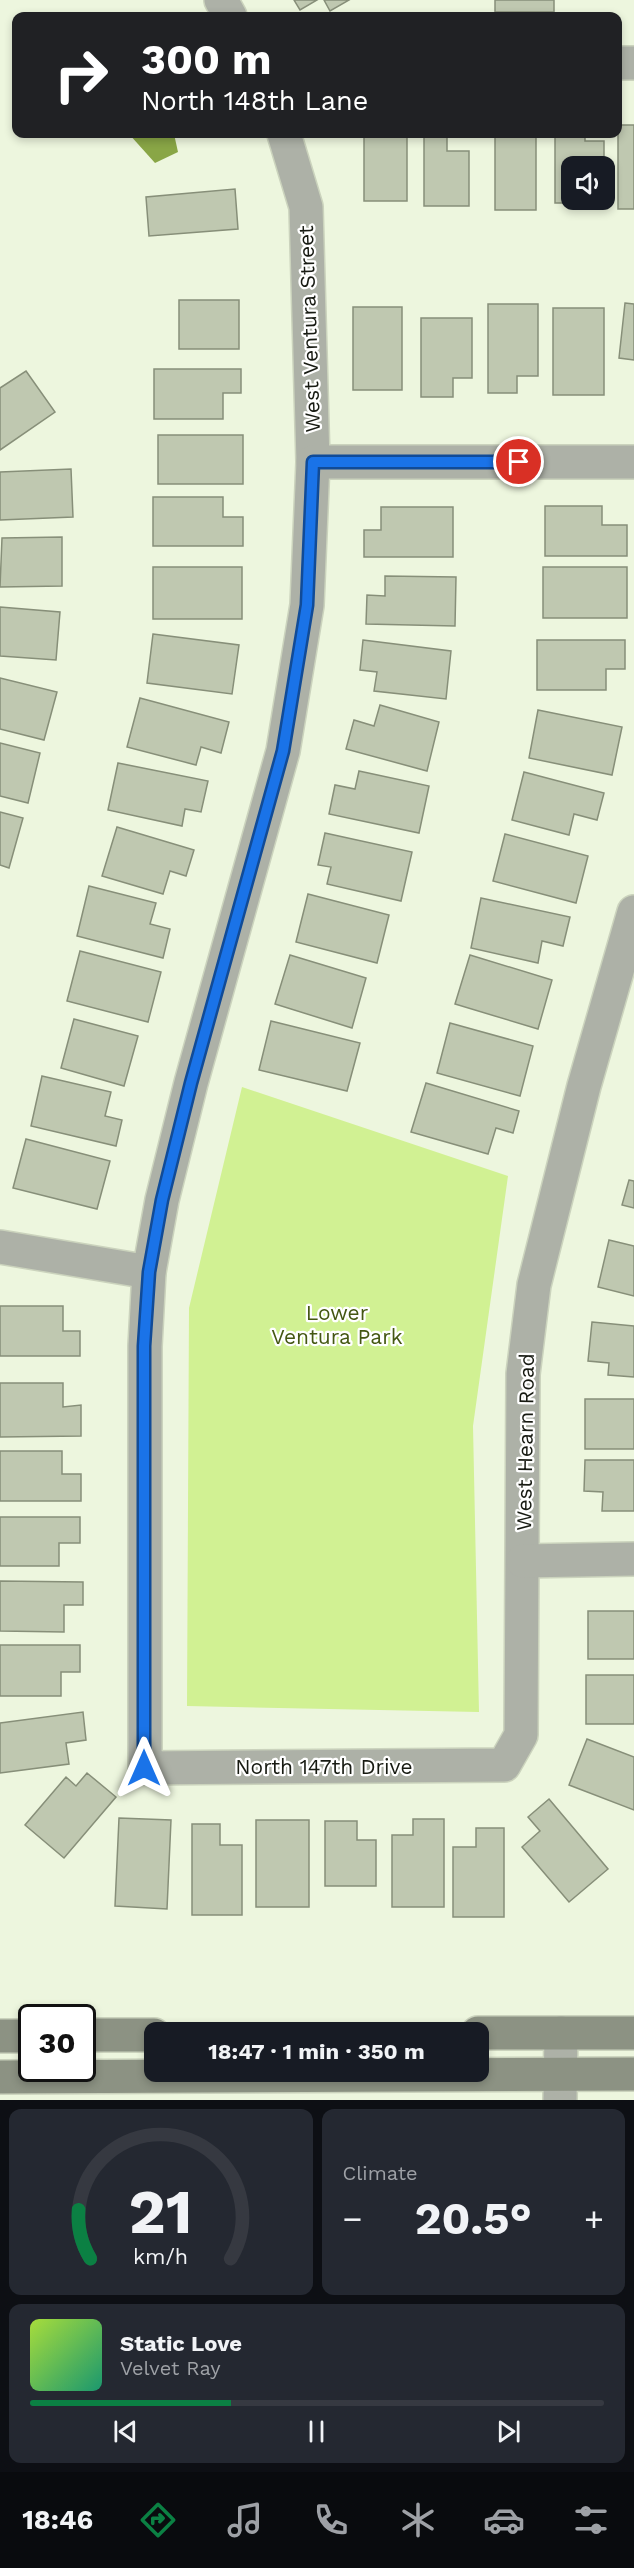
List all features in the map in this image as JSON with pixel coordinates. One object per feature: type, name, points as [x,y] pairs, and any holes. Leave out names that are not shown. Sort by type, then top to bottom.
[{"type":"main road","points":[[489,2033],[634,2033]]},
{"type":"main road","points":[[96,2035],[144,2035]]},
{"type":"main road","points":[[0,2036],[18,2036]]},
{"type":"main road","points":[[0,2077],[560,2087],[634,2074]]},
{"type":"street","name":"West Ventura Street","points":[[144,1768],[144,1346],[149,1272],[162,1200],[191,1083],[283,751],[307,605],[313,462],[306,207],[285,138]]},
{"type":"street","points":[[313,462],[634,462]]},
{"type":"street","name":"West Hearn Road","points":[[504,1765],[521,1735],[523,1374],[534,1285],[584,1086],[634,912]]},
{"type":"street","points":[[0,1247],[149,1272]]},
{"type":"street","points":[[523,1561],[634,1560]]},
{"type":"street","name":"North 147th Drive","points":[[144,1768],[504,1765]]},
{"type":"street","points":[[560,2087],[561,2033]]},
{"type":"green space","name":"Lower Ventura Park","points":[[242,1087],[508,1176],[473,1426],[479,1712],[187,1706],[189,1308]]},
{"type":"shaded area","points":[[133,138],[175,138],[178,152],[155,163]]},
{"type":"building","points":[[294,0],[317,0],[300,10]]},
{"type":"building","points":[[324,0],[349,0],[330,11]]},
{"type":"building","points":[[495,0],[554,0],[554,12],[495,12]]},
{"type":"building","points":[[622,125],[634,125],[634,209],[618,209],[618,138],[622,138]]},
{"type":"building","points":[[364,138],[407,138],[407,201],[364,201]]},
{"type":"building","points":[[424,138],[447,138],[447,151],[469,151],[469,206],[424,206]]},
{"type":"building","points":[[495,138],[536,138],[536,210],[495,210]]},
{"type":"building","points":[[555,138],[585,138],[585,141],[604,141],[604,156],[561,156],[561,203],[555,203]]},
{"type":"building","points":[[235,189],[238,229],[149,236],[146,197]]},
{"type":"building","points":[[179,300],[239,300],[239,349],[179,349]]},
{"type":"building","points":[[625,303],[634,304],[634,360],[619,358]]},
{"type":"building","points":[[488,304],[538,304],[538,376],[517,376],[517,393],[488,393]]},
{"type":"building","points":[[353,307],[402,307],[402,390],[353,390]]},
{"type":"building","points":[[553,308],[604,308],[604,395],[553,395]]},
{"type":"building","points":[[421,318],[472,318],[472,378],[453,378],[453,397],[421,397]]},
{"type":"building","points":[[154,369],[241,369],[241,393],[223,393],[223,419],[154,419]]},
{"type":"building","points":[[26,371],[55,412],[0,450],[0,388]]},
{"type":"building","points":[[158,435],[243,435],[243,484],[158,484]]},
{"type":"building","points":[[71,469],[73,517],[0,520],[0,472]]},
{"type":"building","points":[[153,497],[223,497],[223,517],[243,517],[243,546],[153,546]]},
{"type":"building","points":[[545,506],[602,506],[602,525],[627,525],[627,556],[545,556]]},
{"type":"building","points":[[381,507],[453,507],[453,557],[364,557],[364,530],[381,530]]},
{"type":"building","points":[[62,537],[62,586],[0,587],[2,538]]},
{"type":"building","points":[[153,567],[242,567],[242,619],[153,619]]},
{"type":"building","points":[[543,567],[627,567],[627,618],[543,618]]},
{"type":"building","points":[[385,576],[456,577],[455,626],[366,624],[367,595],[385,596]]},
{"type":"building","points":[[0,607],[60,612],[56,660],[0,656]]},
{"type":"building","points":[[153,634],[239,645],[232,694],[147,683]]},
{"type":"building","points":[[363,640],[451,651],[446,699],[374,691],[377,672],[360,670]]},
{"type":"building","points":[[537,640],[625,640],[625,669],[606,669],[606,690],[537,690]]},
{"type":"building","points":[[0,678],[57,692],[44,740],[0,729]]},
{"type":"building","points":[[140,698],[229,722],[221,753],[201,747],[196,765],[127,747]]},
{"type":"building","points":[[380,705],[439,722],[427,771],[346,749],[354,720],[374,726]]},
{"type":"building","points":[[538,710],[622,727],[612,775],[529,758]]},
{"type":"building","points":[[0,743],[40,753],[28,803],[0,796]]},
{"type":"building","points":[[118,763],[208,781],[201,812],[185,809],[182,826],[108,810]]},
{"type":"building","points":[[359,771],[429,786],[419,833],[329,814],[335,785],[355,789]]},
{"type":"building","points":[[524,772],[604,793],[597,820],[574,814],[569,835],[512,820]]},
{"type":"building","points":[[0,812],[23,818],[9,868],[0,865]]},
{"type":"building","points":[[117,827],[194,850],[186,876],[170,871],[163,894],[102,876]]},
{"type":"building","points":[[325,833],[412,852],[401,901],[327,884],[331,867],[318,865]]},
{"type":"building","points":[[505,834],[588,856],[576,903],[493,881]]},
{"type":"building","points":[[89,886],[156,903],[150,924],[170,929],[163,958],[77,936]]},
{"type":"building","points":[[308,894],[389,915],[377,963],[296,942]]},
{"type":"building","points":[[481,898],[570,917],[563,946],[542,941],[538,963],[471,948]]},
{"type":"building","points":[[80,951],[161,972],[148,1022],[67,1001]]},
{"type":"building","points":[[290,955],[366,978],[352,1028],[275,1004]]},
{"type":"building","points":[[470,955],[552,980],[538,1029],[455,1004]]},
{"type":"building","points":[[74,1019],[138,1036],[124,1086],[61,1068]]},
{"type":"building","points":[[271,1021],[360,1043],[347,1091],[259,1070]]},
{"type":"building","points":[[450,1023],[533,1046],[520,1096],[437,1073]]},
{"type":"building","points":[[42,1076],[111,1092],[105,1116],[122,1120],[116,1146],[31,1126]]},
{"type":"building","points":[[426,1083],[519,1111],[513,1133],[496,1128],[488,1154],[411,1132]]},
{"type":"building","points":[[26,1139],[110,1161],[97,1209],[13,1188]]},
{"type":"building","points":[[629,1180],[634,1181],[634,1208],[622,1205]]},
{"type":"building","points":[[609,1240],[634,1246],[634,1296],[598,1287]]},
{"type":"building","points":[[0,1306],[63,1306],[63,1331],[80,1331],[80,1356],[0,1356]]},
{"type":"building","points":[[592,1322],[634,1326],[634,1377],[608,1375],[609,1363],[588,1361]]},
{"type":"building","points":[[0,1383],[63,1383],[63,1407],[81,1405],[81,1436],[0,1437]]},
{"type":"building","points":[[585,1399],[634,1399],[634,1449],[585,1449]]},
{"type":"building","points":[[0,1451],[62,1451],[62,1474],[81,1474],[81,1501],[0,1501]]},
{"type":"building","points":[[585,1460],[634,1460],[634,1511],[602,1511],[603,1492],[584,1491]]},
{"type":"building","points":[[0,1517],[80,1517],[80,1543],[59,1543],[59,1566],[0,1566]]},
{"type":"building","points":[[0,1581],[83,1582],[83,1605],[64,1605],[64,1632],[0,1631]]},
{"type":"building","points":[[588,1611],[634,1611],[634,1659],[588,1659]]},
{"type":"building","points":[[0,1645],[80,1645],[80,1672],[61,1672],[61,1696],[0,1696]]},
{"type":"building","points":[[586,1675],[634,1675],[634,1724],[586,1724]]},
{"type":"building","points":[[83,1712],[86,1740],[66,1743],[69,1764],[0,1773],[0,1723]]},
{"type":"building","points":[[587,1739],[634,1757],[634,1810],[569,1785]]},
{"type":"building","points":[[87,1773],[116,1797],[64,1858],[25,1825],[66,1777],[76,1786]]},
{"type":"building","points":[[549,1799],[608,1869],[569,1902],[522,1847],[540,1831],[528,1817]]},
{"type":"building","points":[[119,1818],[171,1820],[167,1909],[115,1906]]},
{"type":"building","points":[[413,1819],[444,1819],[444,1907],[392,1907],[392,1835],[413,1835]]},
{"type":"building","points":[[256,1820],[309,1820],[309,1907],[256,1907]]},
{"type":"building","points":[[325,1821],[357,1821],[357,1840],[376,1840],[376,1886],[325,1886]]},
{"type":"building","points":[[192,1824],[220,1824],[220,1845],[242,1845],[242,1915],[192,1915]]},
{"type":"building","points":[[476,1828],[504,1828],[504,1917],[453,1917],[453,1847],[476,1847]]},
{"type":"route","points":[[144,1768],[144,1346],[149,1272],[162,1200],[191,1083],[283,751],[307,605],[313,462],[519,462]]}]
